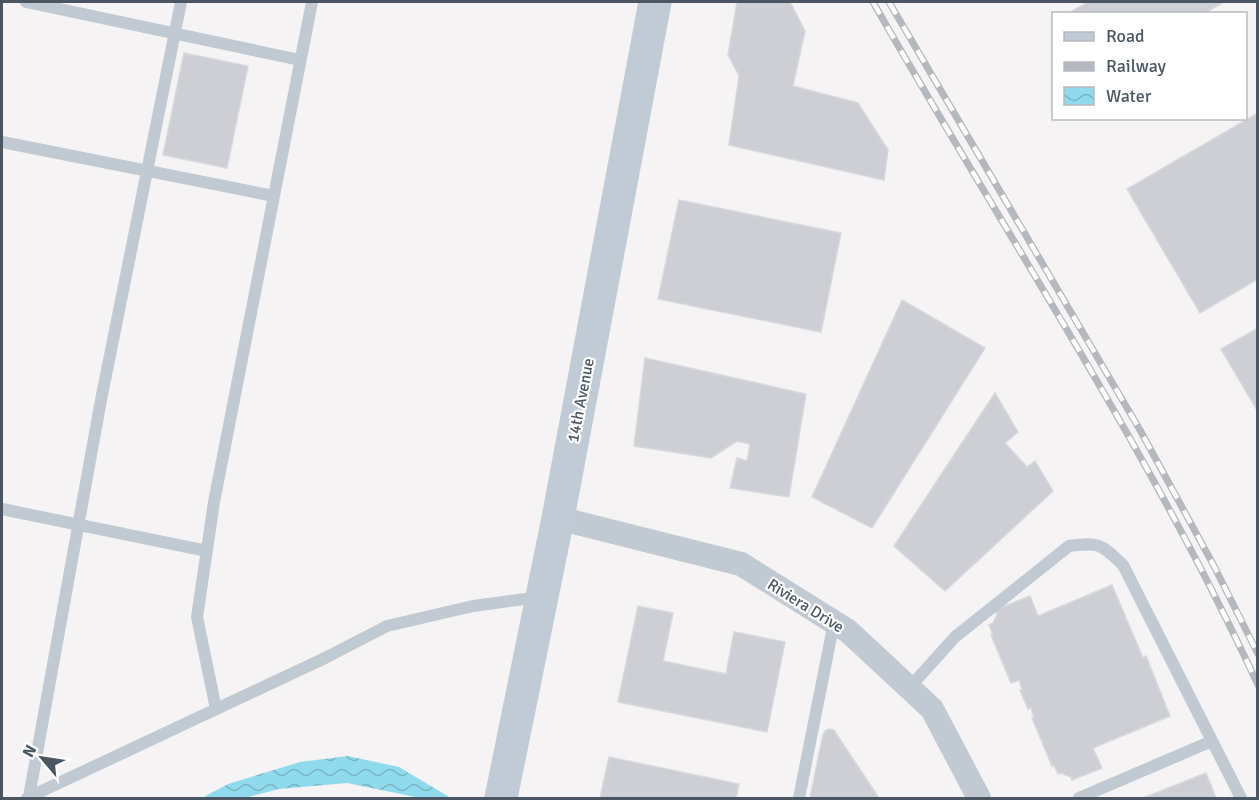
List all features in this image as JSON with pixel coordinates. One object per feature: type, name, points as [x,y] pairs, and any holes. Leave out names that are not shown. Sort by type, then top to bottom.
[{"type":"main road","name":"14th Avenue","points":[[501,798],[558,518],[655,2]]},
{"type":"street","name":"Riviera Drive","points":[[558,518],[741,564],[848,631],[932,709],[979,798]]},
{"type":"lane","points":[[26,2],[300,60]]},
{"type":"lane","points":[[28,798],[78,526],[181,2]]},
{"type":"lane","points":[[216,710],[197,616],[214,502],[312,2]]},
{"type":"lane","points":[[2,142],[274,196]]},
{"type":"lane","points":[[2,509],[207,551]]},
{"type":"lane","points":[[909,688],[955,637],[1069,546],[1089,543],[1104,547],[1123,565],[1241,798]]},
{"type":"lane","points":[[28,798],[325,658],[387,626],[473,606],[542,597]]},
{"type":"lane","points":[[799,798],[834,622]]},
{"type":"lane","points":[[1079,798],[1212,741]]},
{"type":"water","points":[[348,756],[399,767],[451,798],[420,798],[347,783],[279,789],[245,798],[202,798],[228,784],[300,762]]},
{"type":"building","points":[[737,2],[790,2],[805,31],[793,86],[858,103],[888,150],[884,180],[729,145],[739,76],[728,55]]},
{"type":"building","points":[[1088,2],[1224,2],[1206,12],[1070,12]]},
{"type":"building","points":[[184,53],[248,66],[227,168],[163,155]]},
{"type":"building","points":[[1258,113],[1258,279],[1200,313],[1127,189]]},
{"type":"building","points":[[679,200],[841,233],[821,332],[658,299]]},
{"type":"building","points":[[902,300],[985,348],[872,528],[812,497]]},
{"type":"building","points":[[1258,328],[1258,412],[1221,349]]},
{"type":"building","points":[[645,358],[806,394],[789,497],[730,488],[737,458],[747,461],[750,444],[737,441],[711,458],[634,446]]},
{"type":"building","points":[[995,393],[1018,432],[1005,443],[1027,467],[1035,461],[1053,491],[945,591],[894,546]]},
{"type":"building","points":[[1112,585],[1143,658],[1146,656],[1170,716],[1093,748],[1102,768],[1072,780],[1071,777],[1058,774],[1054,765],[1052,766],[1032,718],[1034,718],[1031,708],[1028,709],[1020,690],[1022,689],[1019,680],[1011,683],[989,625],[993,623],[997,614],[995,610],[1030,596],[1038,616]]},
{"type":"building","points":[[638,606],[673,613],[663,661],[726,674],[734,632],[785,642],[767,732],[618,702]]},
{"type":"building","points":[[830,729],[834,730],[879,798],[810,798],[823,734]]},
{"type":"building","points":[[609,757],[739,784],[736,798],[600,798]]},
{"type":"building","points":[[1206,773],[1216,798],[1143,798]]},
{"type":"railway","points":[[873,2],[1122,424],[1170,510],[1258,685]]},
{"type":"railway","points":[[889,2],[1140,430],[1214,566],[1258,654]]}]
